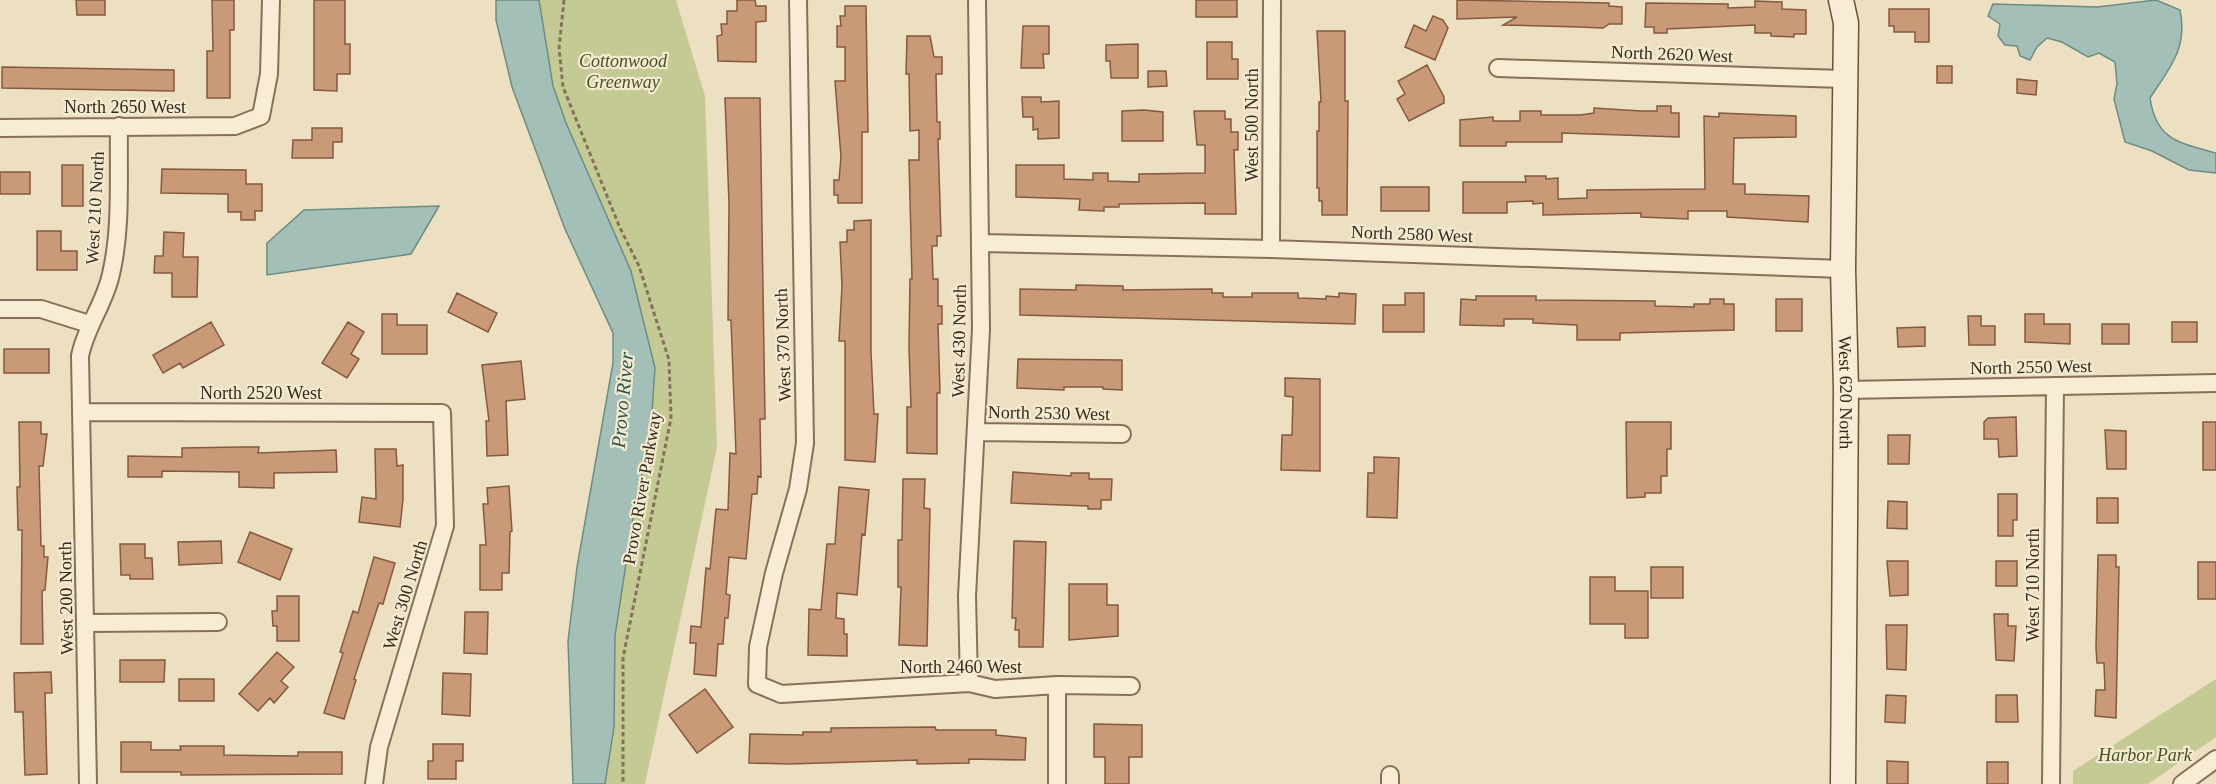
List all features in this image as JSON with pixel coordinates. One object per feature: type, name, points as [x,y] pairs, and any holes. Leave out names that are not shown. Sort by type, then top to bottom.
[{"type":"street","name":"North 2650 West","points":[[0,128],[235,126],[249,122],[261,116],[269,74],[271,0]]},
{"type":"street","name":"West 370 North","points":[[757,684],[758,647],[774,573],[798,489],[805,443],[798,0]]},
{"type":"street","name":"West 430 North","points":[[969,683],[967,596],[981,329],[977,0]]},
{"type":"street","name":"West 500 North","points":[[1270,249],[1272,0]]},
{"type":"street","name":"West 620 North","points":[[1841,0],[1846,23],[1843,269],[1846,390],[1842,784]]},
{"type":"street","name":"North 2620 West","points":[[1498,68],[1844,79]]},
{"type":"street","name":"West 210 North","points":[[81,412],[80,356],[89,324],[111,275],[117,228],[119,126]]},
{"type":"street","name":"North 2580 West","points":[[980,243],[1270,249],[1843,269]]},
{"type":"street","points":[[0,309],[40,309],[89,324]]},
{"type":"street","name":"North 2550 West","points":[[1846,390],[2216,382]]},
{"type":"street","name":"West 710 North","points":[[2051,784],[2055,386]]},
{"type":"street","name":"North 2520 West","points":[[81,412],[442,413]]},
{"type":"street","name":"West 200 North","points":[[81,412],[88,784]]},
{"type":"street","name":"West 300 North","points":[[374,784],[379,747],[445,526],[442,413]]},
{"type":"street","name":"North 2530 West","points":[[976,432],[1122,434]]},
{"type":"street","points":[[86,623],[218,622]]},
{"type":"street","name":"North 2460 West","points":[[757,684],[781,694],[969,683],[995,689],[1057,685],[1131,686]]},
{"type":"street","points":[[1056,784],[1057,685]]},
{"type":"street","points":[[2182,784],[2216,759]]},
{"type":"path","name":"Provo River Parkway","points":[[564,0],[559,48],[563,87],[620,228],[639,266],[669,360],[671,418],[623,658],[623,784]]},
{"type":"green space","name":"Cottonwood Greenway","points":[[539,0],[676,0],[705,96],[717,447],[645,784],[605,784],[614,727],[615,636],[636,498],[650,440],[655,368],[631,271],[566,123],[553,86]]},
{"type":"green space","name":"Harbor Park","points":[[2216,679],[2216,737],[2148,784],[2073,784],[2073,771]]},
{"type":"water","name":"Provo River","points":[[496,0],[539,0],[553,86],[566,123],[631,271],[655,368],[650,440],[636,498],[615,636],[614,727],[605,784],[573,784],[568,641],[577,567],[613,363],[613,333],[565,229],[512,87],[496,20]]},
{"type":"water","points":[[2156,0],[2180,10],[2182,35],[2176,57],[2150,98],[2153,112],[2158,123],[2171,138],[2216,153],[2216,173],[2189,170],[2152,151],[2125,142],[2114,99],[2117,84],[2115,62],[2099,53],[2088,57],[2062,42],[2047,38],[2037,47],[2030,60],[2020,56],[2017,46],[2005,45],[1998,36],[2000,24],[1988,16],[1993,4],[2097,7]]},
{"type":"water","points":[[439,206],[411,254],[267,275],[267,243],[304,210]]},
{"type":"building","points":[[76,0],[105,0],[105,15],[77,15]]},
{"type":"building","points":[[212,0],[234,0],[234,30],[230,30],[230,98],[207,98],[207,51],[213,51]]},
{"type":"building","points":[[314,0],[345,0],[345,44],[350,44],[350,74],[337,74],[337,91],[314,90]]},
{"type":"building","points":[[737,0],[755,0],[756,6],[766,6],[766,21],[756,22],[756,62],[718,61],[717,36],[722,35],[721,24],[727,24],[727,11],[737,11]]},
{"type":"building","points":[[1196,0],[1237,0],[1237,17],[1196,17]]},
{"type":"building","points":[[1457,0],[1609,3],[1609,6],[1622,7],[1622,24],[1609,24],[1603,28],[1503,25],[1517,17],[1457,19]]},
{"type":"building","points":[[1755,1],[1782,2],[1782,9],[1806,10],[1806,34],[1794,34],[1794,37],[1771,36],[1771,33],[1755,33],[1755,25],[1667,29],[1667,33],[1654,33],[1654,27],[1645,27],[1646,3],[1728,4],[1728,8],[1755,7]]},
{"type":"building","points":[[845,6],[866,6],[868,132],[862,132],[862,203],[838,203],[838,195],[834,195],[834,180],[839,180],[841,157],[835,81],[845,81],[845,47],[837,47],[837,26],[841,26],[840,16],[845,16]]},
{"type":"building","points":[[1889,9],[1929,9],[1929,42],[1915,42],[1915,32],[1894,32],[1894,26],[1889,26]]},
{"type":"building","points":[[1433,16],[1443,20],[1448,28],[1435,60],[1405,47],[1414,25],[1426,31]]},
{"type":"building","points":[[1023,26],[1049,26],[1049,54],[1043,54],[1044,68],[1021,68]]},
{"type":"building","points":[[1317,31],[1345,31],[1345,101],[1348,101],[1347,215],[1322,215],[1322,201],[1319,201],[1317,131],[1319,131],[1319,102],[1321,102]]},
{"type":"building","points":[[907,36],[930,36],[934,57],[942,57],[942,74],[936,74],[937,122],[940,122],[940,139],[938,139],[941,236],[937,236],[937,246],[932,246],[933,279],[938,279],[938,306],[942,306],[942,324],[938,324],[940,393],[937,393],[937,454],[907,453],[907,407],[911,407],[909,347],[910,279],[912,279],[909,160],[919,160],[919,130],[910,131],[909,74],[906,74]]},
{"type":"building","points":[[1207,42],[1232,42],[1232,59],[1238,59],[1238,79],[1207,79]]},
{"type":"building","points":[[1138,44],[1138,78],[1111,78],[1110,61],[1106,61],[1106,45]]},
{"type":"building","points":[[1427,65],[1444,97],[1444,103],[1409,121],[1397,99],[1405,94],[1398,81]]},
{"type":"building","points":[[1937,66],[1952,66],[1952,83],[1937,83]]},
{"type":"building","points":[[2,67],[174,70],[174,91],[2,88]]},
{"type":"building","points":[[1148,71],[1166,71],[1167,86],[1148,87]]},
{"type":"building","points":[[2017,79],[2037,81],[2036,95],[2017,93]]},
{"type":"building","points":[[1022,97],[1041,97],[1041,102],[1059,101],[1059,138],[1038,139],[1038,129],[1033,130],[1033,117],[1023,117]]},
{"type":"building","points":[[725,98],[760,98],[765,419],[760,419],[761,477],[758,476],[757,494],[752,494],[746,559],[729,557],[726,594],[730,595],[728,618],[725,618],[723,644],[718,644],[716,676],[694,674],[696,643],[690,643],[691,626],[701,627],[706,568],[710,569],[716,509],[728,510],[730,453],[736,454],[731,320],[728,320],[729,203]]},
{"type":"building","points":[[1657,106],[1671,106],[1671,113],[1679,113],[1679,137],[1562,133],[1562,142],[1506,142],[1506,146],[1460,146],[1460,120],[1493,117],[1493,121],[1520,121],[1520,111],[1541,111],[1541,115],[1580,115],[1594,113],[1594,108],[1657,111]]},
{"type":"building","points":[[1122,111],[1163,112],[1163,141],[1122,141]]},
{"type":"building","points":[[1194,111],[1225,111],[1225,119],[1231,119],[1231,132],[1238,132],[1238,150],[1234,150],[1236,214],[1205,214],[1205,203],[1119,204],[1119,207],[1104,207],[1104,211],[1079,210],[1080,199],[1016,197],[1016,165],[1064,165],[1064,179],[1093,180],[1093,173],[1108,173],[1108,181],[1139,182],[1139,174],[1205,173],[1205,145],[1197,145]]},
{"type":"building","points":[[1719,113],[1796,116],[1796,137],[1734,138],[1733,184],[1745,184],[1745,194],[1809,196],[1808,222],[1727,217],[1727,211],[1688,211],[1688,219],[1641,217],[1641,213],[1543,215],[1543,203],[1533,204],[1533,201],[1507,202],[1507,213],[1463,213],[1463,182],[1526,182],[1525,176],[1558,178],[1558,199],[1587,198],[1587,190],[1705,189],[1704,116],[1719,117]]},
{"type":"building","points":[[312,128],[342,128],[342,142],[333,142],[333,158],[292,158],[293,140],[312,140]]},
{"type":"building","points":[[62,165],[83,165],[83,206],[62,206]]},
{"type":"building","points":[[162,169],[246,170],[246,184],[262,184],[262,211],[255,211],[255,220],[241,220],[241,212],[228,212],[228,194],[161,193]]},
{"type":"building","points":[[0,172],[30,172],[30,194],[0,194]]},
{"type":"building","points":[[1381,187],[1429,187],[1429,211],[1381,211]]},
{"type":"building","points":[[871,220],[871,352],[874,414],[878,414],[875,462],[845,460],[845,341],[839,341],[842,286],[840,242],[847,242],[847,230],[854,230],[854,221]]},
{"type":"building","points":[[37,231],[61,231],[61,251],[77,251],[77,270],[37,270]]},
{"type":"building","points":[[164,232],[184,233],[183,257],[198,257],[197,297],[172,297],[172,273],[154,273],[155,256],[163,256]]},
{"type":"building","points":[[1076,285],[1123,286],[1123,290],[1212,289],[1212,293],[1223,293],[1223,297],[1252,297],[1252,293],[1298,293],[1298,298],[1326,299],[1326,296],[1339,297],[1339,293],[1356,294],[1355,324],[1020,315],[1020,289],[1076,290]]},
{"type":"building","points":[[457,293],[497,313],[488,332],[448,312]]},
{"type":"building","points":[[1405,293],[1424,293],[1424,332],[1383,332],[1383,305],[1405,305]]},
{"type":"building","points":[[1476,296],[1536,296],[1536,300],[1655,301],[1655,306],[1694,307],[1694,304],[1710,304],[1710,299],[1724,299],[1724,304],[1734,304],[1734,330],[1620,333],[1620,340],[1577,340],[1577,325],[1533,323],[1533,319],[1504,319],[1504,326],[1460,325],[1461,299],[1476,300]]},
{"type":"building","points":[[1776,299],[1802,299],[1802,331],[1776,331]]},
{"type":"building","points":[[382,314],[397,314],[397,325],[427,325],[427,354],[382,354]]},
{"type":"building","points":[[2025,314],[2044,314],[2044,324],[2070,324],[2070,344],[2025,342]]},
{"type":"building","points":[[1968,316],[1981,316],[1981,326],[1995,326],[1995,345],[1969,345]]},
{"type":"building","points":[[211,322],[224,345],[183,368],[180,363],[163,373],[153,355]]},
{"type":"building","points":[[348,322],[364,332],[351,354],[359,359],[347,378],[322,363]]},
{"type":"building","points":[[2172,322],[2197,322],[2197,342],[2172,342]]},
{"type":"building","points":[[2102,324],[2129,324],[2129,344],[2102,344]]},
{"type":"building","points":[[1925,327],[1925,346],[1898,347],[1897,328]]},
{"type":"building","points":[[4,349],[49,349],[49,373],[4,373]]},
{"type":"building","points":[[1018,359],[1122,360],[1122,390],[1103,389],[1103,387],[1064,387],[1064,390],[1017,388]]},
{"type":"building","points":[[521,361],[525,399],[506,401],[508,455],[487,456],[486,421],[489,421],[482,365]]},
{"type":"building","points":[[1285,378],[1320,379],[1320,471],[1281,470],[1282,435],[1292,435],[1293,397],[1285,396]]},
{"type":"building","points":[[2016,417],[2017,456],[1999,457],[1998,439],[1984,439],[1984,422],[1988,418]]},
{"type":"building","points":[[19,422],[41,422],[41,434],[47,434],[43,466],[39,466],[41,546],[44,546],[44,557],[48,557],[45,590],[42,591],[43,644],[21,644],[22,530],[18,530],[17,487],[20,487]]},
{"type":"building","points":[[1626,422],[1671,422],[1671,449],[1667,449],[1667,476],[1661,476],[1661,493],[1645,493],[1645,497],[1627,498]]},
{"type":"building","points":[[2203,422],[2216,422],[2216,470],[2203,470]]},
{"type":"building","points":[[2105,430],[2126,431],[2126,469],[2107,469]]},
{"type":"building","points":[[1888,435],[1910,435],[1909,464],[1888,464]]},
{"type":"building","points":[[259,447],[258,453],[336,450],[337,472],[274,473],[274,488],[239,487],[239,472],[162,471],[162,477],[128,477],[128,456],[182,457],[182,448]]},
{"type":"building","points":[[375,449],[396,449],[397,466],[403,465],[400,527],[359,522],[362,497],[376,499]]},
{"type":"building","points":[[1374,457],[1399,458],[1397,518],[1367,517],[1368,473],[1374,473]]},
{"type":"building","points":[[1013,472],[1071,476],[1071,473],[1089,473],[1089,479],[1112,479],[1111,500],[1101,500],[1101,509],[1088,509],[1088,506],[1011,503]]},
{"type":"building","points":[[903,479],[925,479],[924,508],[930,509],[927,646],[899,645],[901,587],[898,587],[898,540],[902,540]]},
{"type":"building","points":[[509,486],[512,531],[510,532],[509,573],[502,573],[502,590],[480,590],[480,545],[486,545],[483,504],[488,504],[487,488]]},
{"type":"building","points":[[839,487],[869,490],[865,535],[862,534],[857,595],[837,593],[836,618],[844,619],[847,656],[808,655],[809,609],[821,610],[827,544],[835,544]]},
{"type":"building","points":[[1998,494],[2017,494],[2017,520],[2013,520],[2013,536],[1998,536]]},
{"type":"building","points":[[2097,498],[2118,498],[2118,523],[2097,523]]},
{"type":"building","points":[[1888,501],[1907,502],[1907,529],[1887,528]]},
{"type":"building","points":[[250,532],[292,549],[280,580],[238,562]]},
{"type":"building","points":[[221,541],[222,563],[179,565],[178,542]]},
{"type":"building","points":[[1014,541],[1046,542],[1043,647],[1019,647],[1019,630],[1015,630],[1016,618],[1012,618]]},
{"type":"building","points":[[120,544],[145,544],[145,558],[152,558],[153,579],[130,579],[130,575],[121,575]]},
{"type":"building","points":[[2098,555],[2116,555],[2116,567],[2119,567],[2116,718],[2095,716],[2096,690],[2105,690],[2104,663],[2097,663],[2096,648]]},
{"type":"building","points":[[374,557],[395,563],[383,604],[379,603],[354,679],[356,680],[344,719],[324,713],[343,653],[340,652],[353,611],[358,613]]},
{"type":"building","points":[[1887,561],[1908,561],[1908,595],[1890,596]]},
{"type":"building","points":[[1996,561],[2017,561],[2017,586],[1996,586]]},
{"type":"building","points":[[2198,562],[2216,562],[2216,599],[2198,599]]},
{"type":"building","points":[[1651,567],[1683,567],[1683,598],[1651,598]]},
{"type":"building","points":[[1590,577],[1615,577],[1615,591],[1648,591],[1648,638],[1625,638],[1625,624],[1590,624]]},
{"type":"building","points":[[1069,584],[1107,584],[1107,605],[1118,605],[1118,636],[1069,640]]},
{"type":"building","points":[[277,596],[299,596],[299,641],[277,641],[277,626],[273,626],[272,611],[277,611]]},
{"type":"building","points":[[465,612],[488,612],[487,654],[464,653]]},
{"type":"building","points":[[1994,614],[2008,614],[2008,626],[2016,626],[2014,661],[1996,660]]},
{"type":"building","points":[[1886,625],[1907,625],[1906,670],[1887,669]]},
{"type":"building","points":[[277,652],[294,667],[281,681],[288,687],[274,703],[270,698],[258,711],[239,694]]},
{"type":"building","points":[[120,660],[165,660],[164,682],[120,682]]},
{"type":"building","points":[[51,672],[52,693],[45,693],[47,774],[25,775],[23,712],[15,712],[14,673]]},
{"type":"building","points":[[443,673],[471,674],[470,716],[442,714]]},
{"type":"building","points":[[179,679],[214,679],[214,701],[179,701]]},
{"type":"building","points":[[705,689],[733,727],[697,753],[669,715]]},
{"type":"building","points":[[1886,695],[1906,696],[1905,723],[1885,722]]},
{"type":"building","points":[[1996,695],[2017,695],[2018,722],[1996,722]]},
{"type":"building","points":[[1094,724],[1142,725],[1142,757],[1129,757],[1129,784],[1105,784],[1105,757],[1094,757]]},
{"type":"building","points":[[935,727],[936,730],[996,730],[996,735],[1026,738],[1025,760],[969,759],[969,763],[917,764],[917,760],[749,763],[750,734],[803,735],[803,732],[831,732],[831,728]]},
{"type":"building","points":[[121,742],[151,742],[151,750],[181,750],[180,746],[224,746],[224,755],[298,756],[298,752],[342,752],[342,774],[181,775],[181,772],[121,772]]},
{"type":"building","points":[[433,744],[463,744],[463,761],[456,761],[456,779],[428,779],[428,761],[433,761]]},
{"type":"building","points":[[1887,761],[1908,762],[1908,784],[1887,784]]},
{"type":"building","points":[[1987,762],[2008,762],[2008,784],[1987,784]]}]
